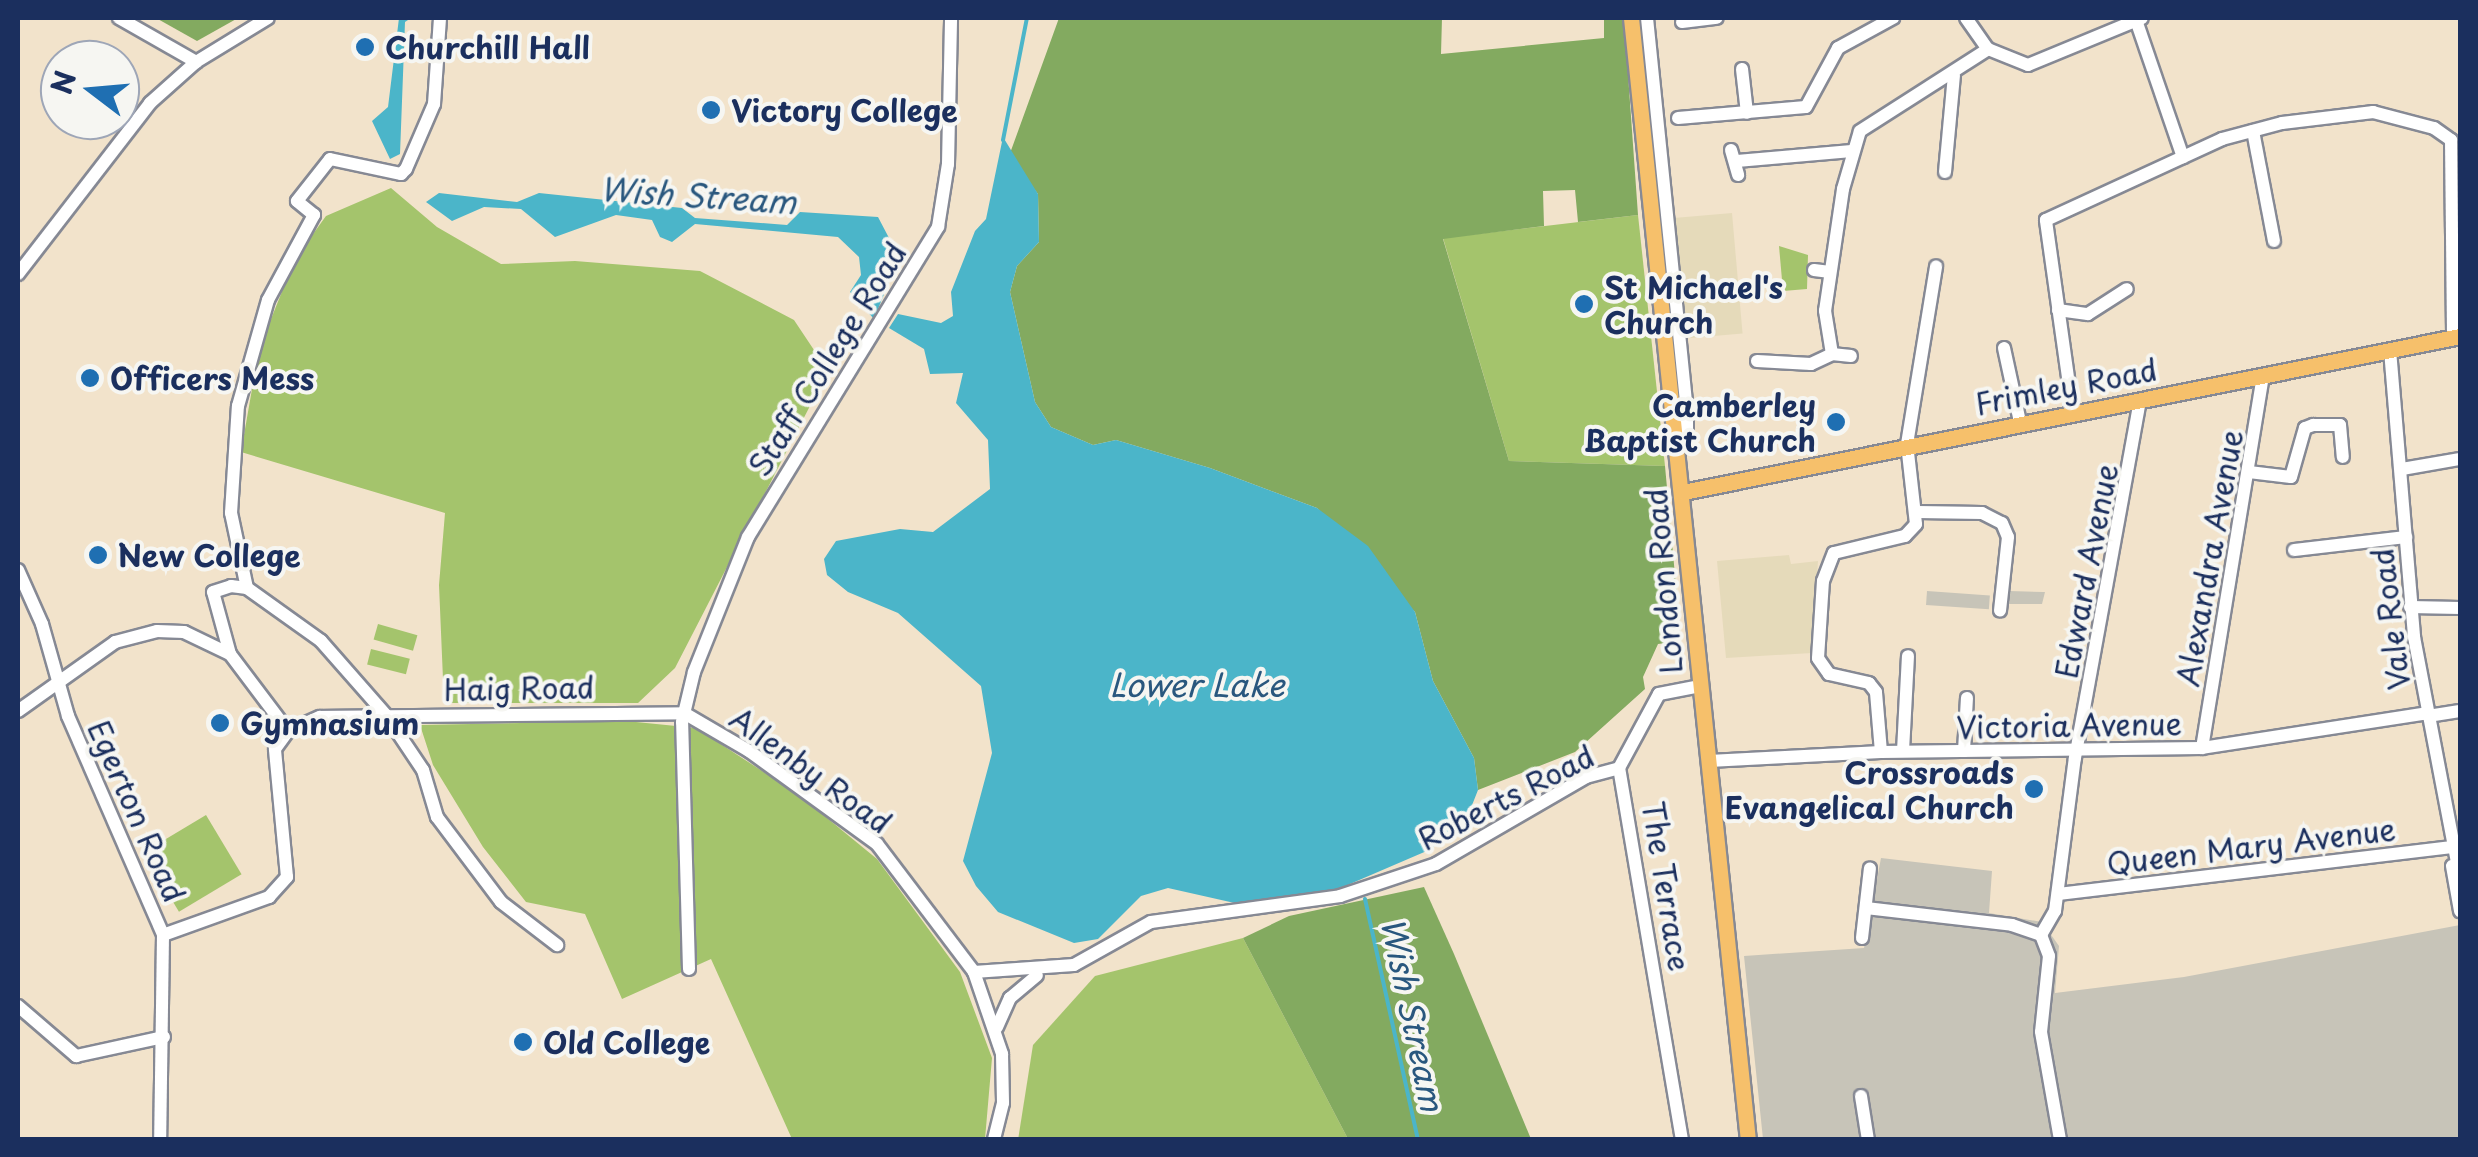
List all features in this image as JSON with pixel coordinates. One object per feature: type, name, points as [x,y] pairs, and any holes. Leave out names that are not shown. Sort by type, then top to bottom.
[{"type":"main road","name":"London Road","points":[[1631,18],[1748,1140]]},
{"type":"main road","name":"Frimley Road","points":[[1682,492],[2457,337]]},
{"type":"street","points":[[118,18],[196,62]]},
{"type":"street","points":[[18,274],[150,103],[196,62],[268,18]]},
{"type":"street","points":[[440,18],[434,104],[415,158],[401,174],[330,160],[297,201],[314,215],[268,300],[238,406],[231,512],[247,588],[321,642],[386,715],[423,770],[448,832],[501,902],[557,944]]},
{"type":"street","name":"Staff College Road","points":[[689,969],[684,713],[726,580],[938,227],[944,201],[951,18]]},
{"type":"street","points":[[1647,18],[1686,414],[1687,433],[1676,442]]},
{"type":"street","points":[[1698,38],[1690,22],[1716,18]]},
{"type":"street","points":[[1678,118],[1806,106],[1838,48],[1893,18]]},
{"type":"street","points":[[1966,18],[1988,49],[2012,62],[2037,64],[2139,19],[2183,157]]},
{"type":"street","points":[[1832,354],[1824,324],[1852,151],[1868,122],[1954,75],[1988,49]]},
{"type":"street","points":[[1742,69],[1747,113]]},
{"type":"street","points":[[1945,172],[1954,75]]},
{"type":"street","points":[[2073,413],[2046,220],[2183,157],[2253,131],[2373,112],[2434,128],[2451,140],[2457,337]]},
{"type":"street","points":[[2253,131],[2274,241]]},
{"type":"street","points":[[1735,162],[1852,151]]},
{"type":"street","points":[[1881,752],[1876,692],[1869,684],[1830,674],[1818,658],[1825,566],[1842,549],[1905,536],[1918,512],[1907,444],[1936,266]]},
{"type":"street","points":[[1814,270],[1830,272]]},
{"type":"street","points":[[2058,310],[2088,314],[2128,290]]},
{"type":"street","points":[[2004,348],[2020,422]]},
{"type":"street","name":"Vale Road","points":[[2390,350],[2410,606],[2456,880]]},
{"type":"street","points":[[1756,361],[1810,364],[1832,354],[1851,356]]},
{"type":"street","name":"Alexandra Avenue","points":[[2202,748],[2263,376]]},
{"type":"street","name":"Edward Avenue","points":[[2076,750],[2140,400]]},
{"type":"street","points":[[2248,472],[2291,477],[2304,428],[2314,425],[2340,425],[2343,456]]},
{"type":"street","points":[[2402,470],[2460,459]]},
{"type":"street","points":[[1918,512],[1982,514],[2002,523],[2008,537],[2000,610]]},
{"type":"street","points":[[2294,550],[2406,537]]},
{"type":"street","name":"Egerton Road","points":[[18,570],[42,624],[56,686],[163,935],[160,1140]]},
{"type":"street","points":[[163,935],[269,897],[287,877],[275,749],[288,731],[230,654],[213,592],[247,588]]},
{"type":"street","points":[[2410,606],[2460,608]]},
{"type":"street","points":[[18,710],[115,642],[157,631],[184,632],[230,654]]},
{"type":"street","points":[[1904,752],[1908,656]]},
{"type":"street","name":"The Terrace","points":[[1682,1140],[1619,768],[1659,694],[1700,686]]},
{"type":"street","points":[[1964,751],[1967,698]]},
{"type":"street","name":"Victoria Avenue","points":[[1709,761],[1881,752],[2202,748],[2460,711]]},
{"type":"street","name":"Haig Road","points":[[288,731],[320,718],[386,715],[684,713]]},
{"type":"street","name":"Allenby Road","points":[[684,713],[749,750],[876,844],[974,972]]},
{"type":"street","name":"Queen Mary Avenue","points":[[2041,935],[2058,894],[2076,750]]},
{"type":"street","name":"Roberts Road","points":[[1046,970],[1096,958],[1151,922],[1340,896],[1436,864],[1586,778],[1619,768]]},
{"type":"street","name":"Queen Mary Avenue","points":[[2058,894],[2451,851]]},
{"type":"street","points":[[1862,938],[1870,868]]},
{"type":"street","points":[[2456,880],[2460,910]]},
{"type":"street","points":[[1866,908],[2033,929],[2041,935],[2048,956],[2041,1032],[2060,1140]]},
{"type":"street","points":[[994,1140],[1004,1103],[996,1026],[974,972],[1046,970]]},
{"type":"street","points":[[996,1026],[1010,998],[1046,970]]},
{"type":"street","points":[[18,1006],[76,1056],[164,1037]]},
{"type":"street","points":[[1861,1096],[1868,1140]]},
{"type":"shaded area","points":[[1732,213],[1743,334],[1679,339],[1668,219]]},
{"type":"shaded area","points":[[1789,555],[1791,564],[1818,561],[1812,653],[1726,658],[1717,561]]},
{"type":"shaded area","points":[[1927,591],[1990,595],[1989,609],[1926,605]]},
{"type":"shaded area","points":[[2009,591],[2045,592],[2042,604],[2009,604]]},
{"type":"shaded area","points":[[1881,858],[1992,871],[1989,913],[2042,922],[2059,946],[2055,993],[2184,977],[2460,925],[2460,1139],[1763,1139],[1744,956],[1864,948]]},
{"type":"green space","points":[[156,18],[238,18],[197,41]]},
{"type":"green space","points":[[1059,18],[1442,18],[1441,54],[1604,38],[1604,18],[1624,18],[1638,215],[1578,222],[1575,190],[1543,191],[1544,226],[1443,239],[1509,461],[1665,466],[1681,641],[1658,644],[1643,677],[1645,689],[1575,752],[1478,790],[1474,758],[1433,681],[1415,612],[1317,508],[1210,468],[1116,440],[1093,445],[1051,427],[1035,402],[1010,292],[1017,266],[1039,242],[1038,194],[1009,156]]},
{"type":"green space","points":[[391,188],[437,227],[501,264],[575,261],[700,271],[794,320],[828,371],[675,668],[638,703],[444,703],[439,585],[445,513],[241,452],[259,349],[295,259],[326,216]]},
{"type":"green space","points":[[1638,215],[1665,466],[1509,461],[1443,238]]},
{"type":"green space","points":[[1779,246],[1808,255],[1807,289],[1783,291]]},
{"type":"green space","points":[[378,624],[417,635],[413,651],[374,639]]},
{"type":"green space","points":[[371,649],[410,659],[406,674],[367,665]]},
{"type":"green space","points":[[626,721],[696,728],[799,795],[877,859],[960,972],[992,1058],[985,1139],[792,1139],[711,959],[622,999],[585,914],[526,902],[483,847],[433,765],[420,725]]},
{"type":"green space","points":[[206,815],[242,874],[179,912],[143,853]]},
{"type":"green space","points":[[1424,887],[1531,1139],[1348,1139],[1243,938],[1289,916]]},
{"type":"green space","points":[[1243,938],[1348,1139],[1018,1140],[1033,1045],[1095,976]]},
{"type":"water","points":[[399,18],[411,18],[405,22],[400,154],[390,159],[372,121],[388,107]]},
{"type":"water","name":"Lower Lake","points":[[1003,137],[1038,194],[1039,242],[1017,266],[1010,292],[1035,402],[1051,427],[1093,445],[1116,440],[1210,468],[1317,508],[1368,546],[1415,612],[1433,681],[1474,758],[1478,790],[1465,823],[1429,850],[1336,890],[1239,904],[1168,888],[1141,896],[1098,939],[1074,943],[998,912],[976,886],[963,861],[992,753],[981,686],[898,613],[848,592],[827,575],[824,559],[836,541],[900,529],[933,532],[990,489],[988,440],[956,403],[963,373],[930,374],[924,349],[889,328],[898,314],[941,323],[953,316],[951,292],[975,231],[986,219]]},
{"type":"water","points":[[439,193],[517,202],[539,193],[682,208],[695,218],[787,225],[800,212],[878,217],[899,257],[874,319],[850,292],[861,275],[859,257],[838,237],[695,224],[672,242],[660,237],[652,220],[616,215],[555,237],[521,209],[484,207],[452,221],[426,202]]},
{"type":"waterway","points":[[1003,140],[1027,18]]},
{"type":"waterway","name":"Wish Stream","points":[[1365,899],[1418,1140]]},
{"type":"place","name":"Churchill Hall","points":[[365,47]]},
{"type":"place","name":"Victory College","points":[[711,110]]},
{"type":"place","name":"St Michael's Church","points":[[1584,304]]},
{"type":"place","name":"Officers Mess","points":[[90,378]]},
{"type":"place","name":"Camberley Baptist Church","points":[[1836,422]]},
{"type":"place","name":"New College","points":[[98,555]]},
{"type":"place","name":"Gymnasium","points":[[220,723]]},
{"type":"place","name":"Crossroads Evangelical Church","points":[[2034,789]]},
{"type":"place","name":"Old College","points":[[523,1042]]}]
